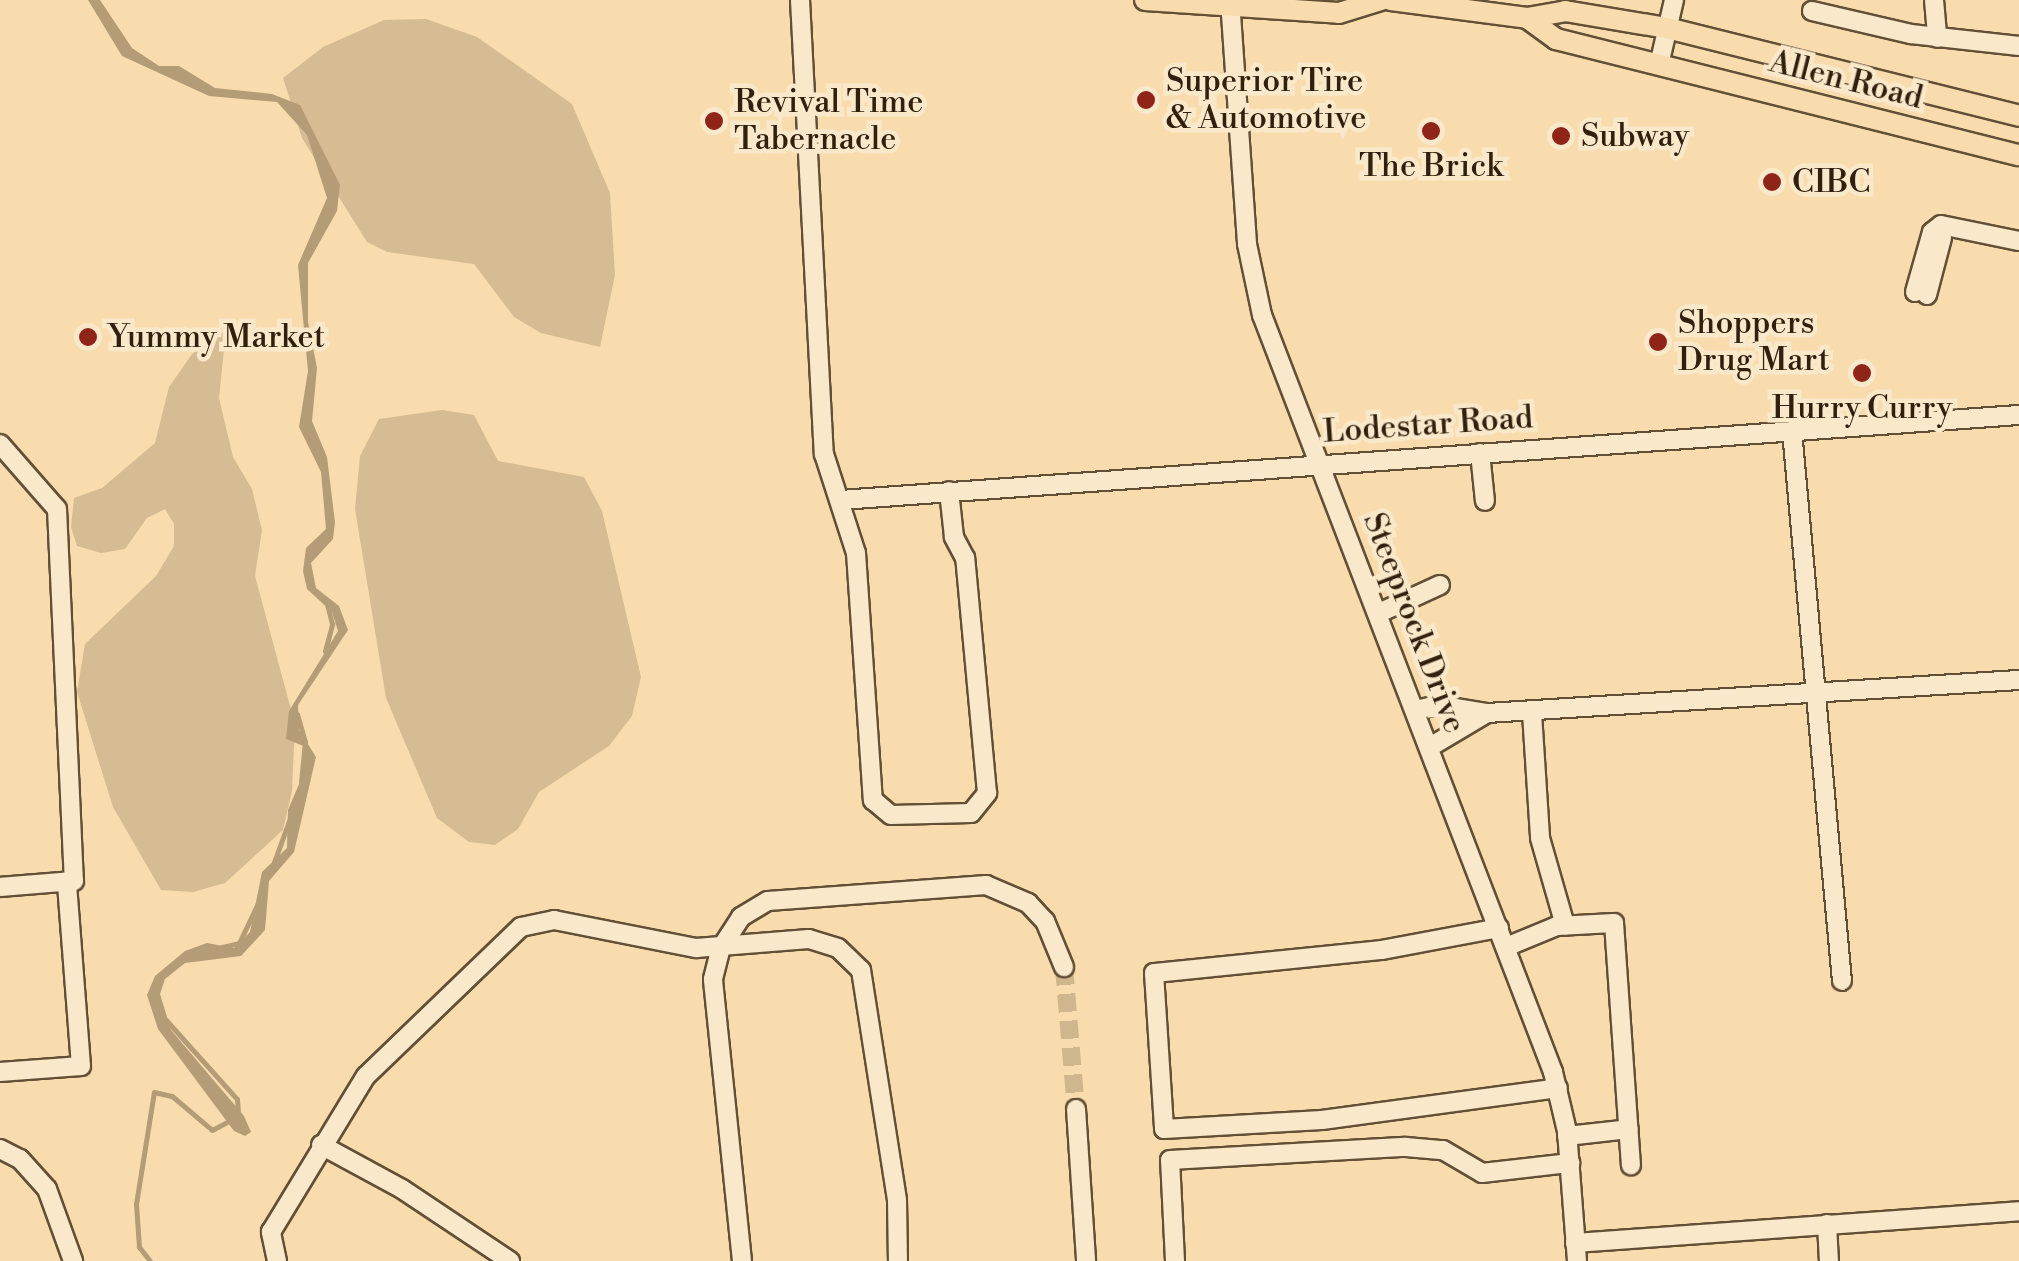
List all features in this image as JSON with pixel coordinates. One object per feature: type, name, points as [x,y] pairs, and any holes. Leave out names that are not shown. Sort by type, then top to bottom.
[{"type":"main road","points":[[1145,0],[1340,13],[1381,0]]},
{"type":"main road","points":[[1391,0],[1527,18]]},
{"type":"main road","name":"Allen Road","points":[[1527,18],[1565,11],[1667,28],[2019,116]]},
{"type":"main road","name":"Allen Road","points":[[1527,18],[1556,39],[2019,155]]},
{"type":"street","points":[[800,0],[824,454],[856,553],[873,800],[892,815],[971,813],[987,792],[965,558],[954,537],[949,491]]},
{"type":"street","points":[[1658,64],[1674,0]]},
{"type":"street","points":[[1934,0],[1937,38]]},
{"type":"street","name":"Steeprock Drive","points":[[1230,3],[1252,278],[1558,1088],[1570,1163],[1576,1252]]},
{"type":"street","points":[[1812,11],[1937,38],[2019,46]]},
{"type":"street","points":[[1921,294],[1932,232],[1954,225],[2019,242]]},
{"type":"street","name":"Lodestar Road","points":[[842,500],[2019,415]]},
{"type":"street","points":[[1792,431],[1821,696],[1842,981]]},
{"type":"street","points":[[0,444],[57,509],[74,881],[0,887]]},
{"type":"street","points":[[1480,453],[1485,501]]},
{"type":"street","points":[[1379,613],[1440,585]]},
{"type":"street","points":[[1416,710],[1437,705],[1487,713],[1532,714],[2019,680]]},
{"type":"street","points":[[1430,747],[1487,713]]},
{"type":"street","points":[[1532,714],[1540,838],[1565,925]]},
{"type":"street","points":[[0,1072],[81,1066],[67,882]]},
{"type":"street","points":[[742,1261],[713,980],[721,948],[741,916],[768,900],[986,885],[1028,903],[1046,921],[1064,967]]},
{"type":"street","points":[[278,1261],[271,1232],[366,1076],[521,927],[554,920],[721,948],[809,938],[838,948],[861,970],[896,1200],[898,1261]]},
{"type":"street","points":[[1558,1088],[1379,1114],[1164,1129],[1154,973],[1502,937],[1565,925],[1614,923],[1631,1165]]},
{"type":"street","points":[[1076,1109],[1086,1261]]},
{"type":"street","points":[[1567,1136],[1630,1129]]},
{"type":"street","points":[[321,1145],[402,1189],[510,1261]]},
{"type":"street","points":[[1175,1261],[1170,1160],[1406,1146],[1443,1150],[1482,1172],[1570,1163]]},
{"type":"street","points":[[0,1149],[20,1159],[48,1189],[73,1261]]},
{"type":"street","points":[[1576,1252],[1827,1224],[2019,1211]]},
{"type":"street","points":[[1827,1224],[1829,1261]]},
{"type":"shaded area","points":[[88,0],[100,0],[132,48],[159,66],[179,66],[215,88],[272,94],[300,105],[340,185],[337,211],[308,263],[308,322],[317,368],[312,421],[327,457],[335,522],[333,539],[311,563],[316,588],[339,606],[348,630],[298,705],[299,730],[316,757],[294,852],[269,881],[265,930],[241,956],[185,963],[165,979],[160,994],[171,1030],[244,1116],[251,1132],[245,1136],[234,1131],[158,1029],[147,995],[155,976],[185,951],[207,943],[234,948],[250,932],[262,872],[287,848],[288,810],[305,770],[306,747],[286,739],[289,711],[338,631],[332,612],[307,589],[303,571],[306,548],[326,529],[321,472],[299,427],[308,371],[298,265],[327,198],[307,135],[277,102],[209,96],[122,56]]},
{"type":"shaded area","points":[[426,19],[477,37],[572,104],[610,193],[615,275],[600,347],[541,333],[514,317],[474,264],[387,252],[367,242],[302,138],[283,78],[323,47],[384,20]]},
{"type":"shaded area","points":[[226,330],[219,398],[233,457],[252,489],[262,530],[255,576],[295,724],[292,791],[283,830],[225,883],[193,892],[161,890],[113,807],[77,692],[85,644],[156,576],[174,546],[174,524],[165,509],[147,518],[125,549],[101,553],[77,546],[71,527],[74,498],[102,488],[155,443],[169,387],[192,354]]},
{"type":"shaded area","points":[[442,410],[474,415],[498,461],[584,477],[602,511],[641,677],[632,716],[609,746],[539,792],[518,829],[495,845],[469,842],[437,818],[386,698],[355,509],[360,456],[379,419]]},
{"type":"waterway","points":[[325,651],[332,624],[327,604]]},
{"type":"waterway","points":[[297,714],[305,742],[301,782]]},
{"type":"waterway","points":[[274,862],[289,821]]},
{"type":"waterway","points":[[222,947],[239,943],[259,901]]},
{"type":"waterway","points":[[166,1020],[237,1099],[238,1112]]},
{"type":"waterway","points":[[150,1261],[139,1247],[136,1204],[154,1092],[172,1096],[212,1130],[231,1120]]},
{"type":"tunnel","points":[[1064,967],[1076,1109]]},
{"type":"place","name":"Superior Tire & Automotive","points":[[1146,100]]},
{"type":"place","name":"Revival Time Tabernacle","points":[[714,121]]},
{"type":"place","name":"The Brick","points":[[1431,131]]},
{"type":"place","name":"Subway","points":[[1561,136]]},
{"type":"place","name":"CIBC","points":[[1772,182]]},
{"type":"place","name":"Yummy Market","points":[[88,337]]},
{"type":"place","name":"Shoppers Drug Mart","points":[[1658,342]]},
{"type":"place","name":"Hurry Curry","points":[[1862,373]]}]
